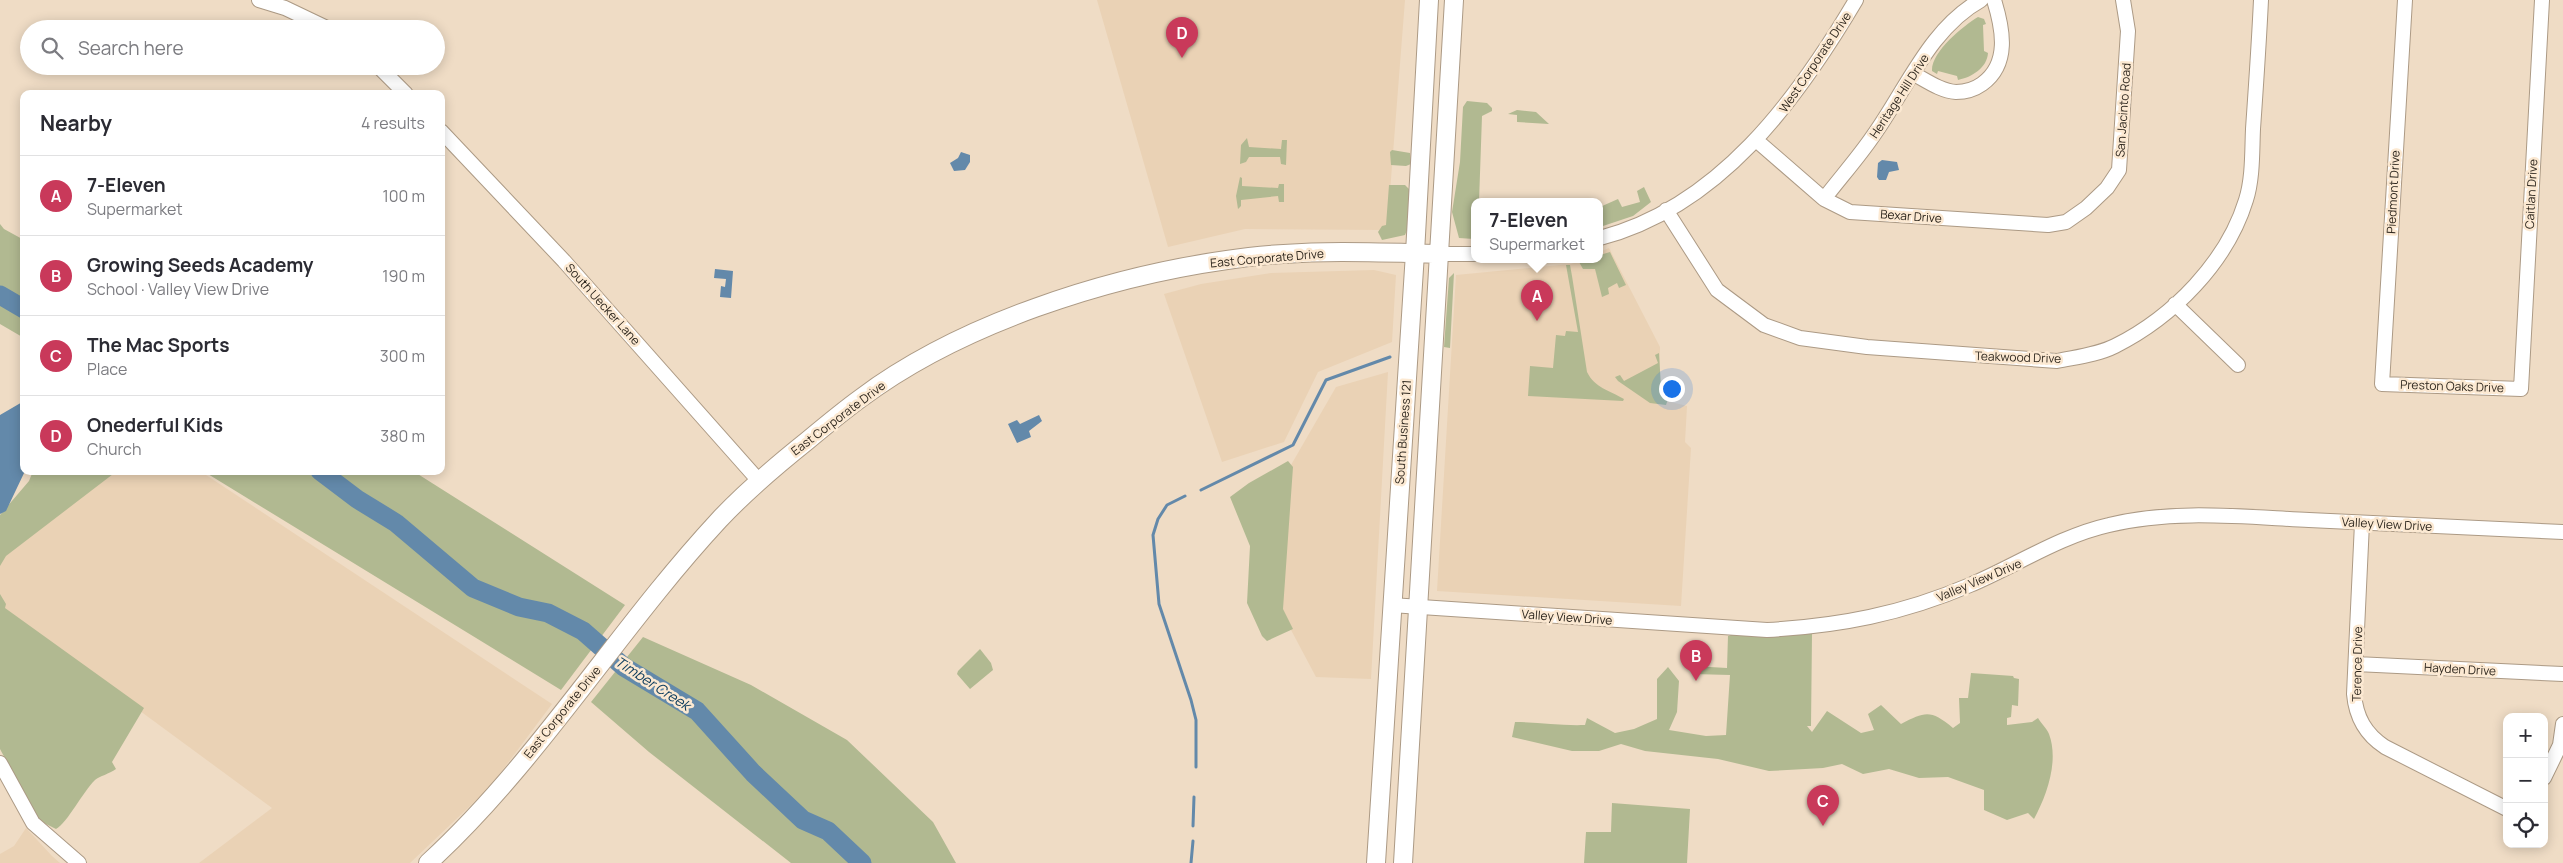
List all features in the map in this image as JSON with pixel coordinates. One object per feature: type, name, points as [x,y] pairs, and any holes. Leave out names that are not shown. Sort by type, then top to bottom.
[{"type":"main road","name":"South Business 121","points":[[1376,863],[1415,253],[1429,0]]},
{"type":"main road","name":"South Business 121","points":[[1403,863],[1454,0]]},
{"type":"main road","name":"East Corporate Drive","points":[[428,863],[470,822],[566,709],[719,520],[760,482],[862,396],[908,367],[994,325],[1057,301],[1156,273],[1230,259],[1310,253],[1439,254]]},
{"type":"street","points":[[259,0],[286,4],[314,20]]},
{"type":"street","name":"West Corporate Drive","points":[[1603,237],[1642,223],[1666,210],[1708,182],[1756,140],[1797,92],[1856,0]]},
{"type":"street","name":"Heritage Hill Drive","points":[[1824,199],[1873,136],[1935,40],[1963,10],[1981,0]]},
{"type":"street","points":[[1914,74],[1934,85],[1956,92],[1976,89],[1990,79],[1999,65],[2002,49],[2001,24],[1994,0]]},
{"type":"street","name":"San Jacinto Road","points":[[2086,208],[2107,188],[2119,170],[2128,31],[2123,0]]},
{"type":"street","name":"Teakwood Drive","points":[[1666,210],[1698,262],[1722,295],[1764,325],[1800,338],[1868,347],[2057,360],[2087,355],[2114,346],[2175,304],[2207,272],[2227,244],[2246,199],[2251,168],[2262,0]]},
{"type":"street","name":"Piedmont Drive","points":[[2382,384],[2405,0]]},
{"type":"street","name":"Caitlan Drive","points":[[2521,389],[2542,0]]},
{"type":"street","points":[[387,75],[402,90]]},
{"type":"street","name":"South Uecker Lane","points":[[445,135],[559,256],[760,482]]},
{"type":"street","name":"Bexar Drive","points":[[1756,140],[1824,199],[1850,212],[2048,225],[2066,222],[2086,208]]},
{"type":"street","points":[[1439,254],[1471,254]]},
{"type":"street","points":[[2175,304],[2238,365]]},
{"type":"street","name":"Preston Oaks Drive","points":[[2382,384],[2521,389]]},
{"type":"street","name":"Valley View Drive","points":[[1391,605],[1767,630],[1821,627],[1878,617],[1920,604],[1969,586],[2073,537],[2106,525],[2132,520],[2196,517],[2362,522],[2563,532]]},
{"type":"street","name":"Terence Drive","points":[[2362,522],[2356,664],[2356,710],[2362,725],[2372,737],[2385,747],[2503,807]]},
{"type":"street","name":"Hayden Drive","points":[[2356,664],[2563,674]]},
{"type":"street","points":[[2548,772],[2560,756],[2563,724]]},
{"type":"street","points":[[0,763],[33,823],[79,863]]},
{"type":"shaded area","points":[[1097,0],[1405,0],[1387,230],[1245,229],[1168,247]]},
{"type":"shaded area","points":[[1609,248],[1660,347],[1659,385],[1667,401],[1687,406],[1685,442],[1691,448],[1681,606],[1437,591],[1456,275],[1574,263],[1603,263],[1603,251]]},
{"type":"shaded area","points":[[1374,270],[1396,275],[1392,342],[1318,372],[1284,442],[1222,462],[1164,294],[1201,284],[1271,273]]},
{"type":"shaded area","points":[[1388,372],[1371,679],[1316,677],[1282,613],[1291,465],[1336,387]]},
{"type":"shaded area","points":[[110,475],[206,475],[552,704],[489,788],[410,863],[199,863],[272,808],[0,608],[0,560]]},
{"type":"shaded area","points":[[26,828],[60,863],[0,863],[0,854],[14,846]]},
{"type":"green space","points":[[1978,17],[1984,19],[1986,24],[1983,25],[1984,51],[1988,53],[1982,67],[1968,77],[1958,80],[1957,76],[1938,71],[1937,74],[1932,71],[1933,64],[1942,48],[1957,33]]},
{"type":"green space","points":[[1467,101],[1487,103],[1492,108],[1492,111],[1482,116],[1479,198],[1471,198],[1471,239],[1459,238],[1452,212],[1460,162],[1463,107]]},
{"type":"green space","points":[[1517,110],[1536,112],[1549,124],[1517,122],[1517,115],[1508,114]]},
{"type":"green space","points":[[1247,138],[1249,147],[1281,149],[1282,140],[1287,140],[1286,165],[1281,164],[1280,157],[1249,157],[1246,162],[1240,164],[1241,145]]},
{"type":"green space","points":[[1392,150],[1410,153],[1411,164],[1406,166],[1391,165],[1390,152]]},
{"type":"green space","points":[[1240,177],[1242,178],[1242,186],[1278,188],[1279,184],[1284,184],[1284,202],[1279,202],[1278,196],[1241,200],[1241,206],[1238,209],[1236,196]]},
{"type":"green space","points":[[1389,185],[1405,185],[1410,190],[1408,228],[1405,235],[1382,240],[1378,232],[1382,226],[1386,225]]},
{"type":"green space","points":[[1644,187],[1651,202],[1633,216],[1603,226],[1603,206],[1618,199],[1622,207],[1640,202],[1637,191]]},
{"type":"green space","points":[[0,224],[4,229],[20,238],[20,336],[0,324]]},
{"type":"green space","points":[[1610,252],[1626,285],[1619,288],[1617,283],[1608,288],[1609,294],[1602,297],[1595,269],[1583,269],[1580,263],[1603,263],[1603,254]]},
{"type":"green space","points":[[1566,265],[1570,265],[1587,372],[1594,382],[1624,399],[1623,401],[1528,396],[1530,366],[1553,368],[1556,335],[1565,336],[1566,331],[1578,332]]},
{"type":"green space","points":[[1454,273],[1450,348],[1444,347],[1449,278]]},
{"type":"green space","points":[[1659,353],[1661,387],[1668,399],[1666,405],[1650,403],[1615,377],[1620,375],[1624,381],[1658,363],[1655,355]]},
{"type":"green space","points":[[1288,461],[1293,467],[1283,609],[1293,629],[1267,641],[1262,636],[1247,603],[1250,546],[1230,497],[1249,483]]},
{"type":"green space","points":[[31,475],[112,475],[6,556],[0,566],[0,515],[29,481]]},
{"type":"green space","points":[[210,475],[419,475],[625,605],[561,690]]},
{"type":"green space","points":[[0,594],[6,604],[5,608],[144,708],[112,762],[116,769],[95,780],[56,829],[38,820],[0,749]]},
{"type":"green space","points":[[1812,634],[1811,726],[1807,726],[1812,732],[1827,711],[1861,733],[1874,730],[1868,714],[1881,705],[1901,724],[1928,714],[1939,718],[1953,728],[1960,723],[1959,698],[1968,698],[1971,673],[2013,676],[2019,679],[2018,706],[2012,705],[2011,717],[2007,718],[2007,725],[2032,722],[2038,718],[2048,732],[2052,744],[2053,755],[2050,778],[2034,819],[2028,813],[2007,820],[1984,810],[1984,790],[1948,777],[1919,778],[1889,769],[1863,774],[1842,764],[1823,768],[1769,771],[1718,759],[1645,751],[1621,744],[1599,751],[1572,751],[1512,737],[1515,722],[1585,725],[1587,718],[1615,733],[1634,729],[1657,719],[1657,679],[1668,667],[1679,681],[1677,712],[1669,730],[1706,736],[1726,735],[1730,675],[1693,674],[1693,666],[1727,668],[1728,636],[1731,635]]},
{"type":"green space","points":[[643,637],[751,685],[847,740],[933,822],[956,863],[791,863],[649,752],[591,702]]},
{"type":"green space","points":[[980,649],[991,663],[993,670],[970,689],[957,674]]},
{"type":"green space","points":[[1612,803],[1690,809],[1687,863],[1584,863],[1586,832],[1611,832]]},
{"type":"water","points":[[961,152],[970,155],[970,162],[965,170],[954,171],[950,163],[958,158]]},
{"type":"water","points":[[1882,160],[1897,162],[1899,170],[1889,172],[1886,180],[1879,180],[1877,177],[1878,163]]},
{"type":"water","points":[[715,269],[733,271],[731,298],[720,297],[721,286],[725,287],[726,279],[714,278]]},
{"type":"water","points":[[20,403],[20,475],[23,475],[6,511],[0,514],[0,415]]},
{"type":"water","points":[[1039,415],[1042,421],[1029,431],[1031,437],[1017,443],[1008,424],[1017,420],[1020,424]]},
{"type":"waterway","name":"Timber Creek","points":[[0,295],[20,307]]},
{"type":"waterway","points":[[1201,490],[1293,445],[1326,380],[1390,357]]},
{"type":"waterway","name":"Timber Creek","points":[[325,475],[357,499],[396,523],[473,588],[519,607],[548,613],[583,631],[624,667],[697,711],[753,773],[803,820],[828,831],[862,863]]},
{"type":"waterway","points":[[1185,496],[1167,505],[1158,519],[1153,535],[1159,604],[1196,720],[1196,767]]},
{"type":"waterway","points":[[1193,826],[1194,797]]},
{"type":"waterway","points":[[1191,863],[1193,841]]},
{"type":"place","name":"Onederful Kids","points":[[1182,58]]},
{"type":"place","name":"7-Eleven","points":[[1537,321]]},
{"type":"place","name":"Growing Seeds Academy","points":[[1696,681]]},
{"type":"place","name":"The Mac Sports","points":[[1823,826]]}]
